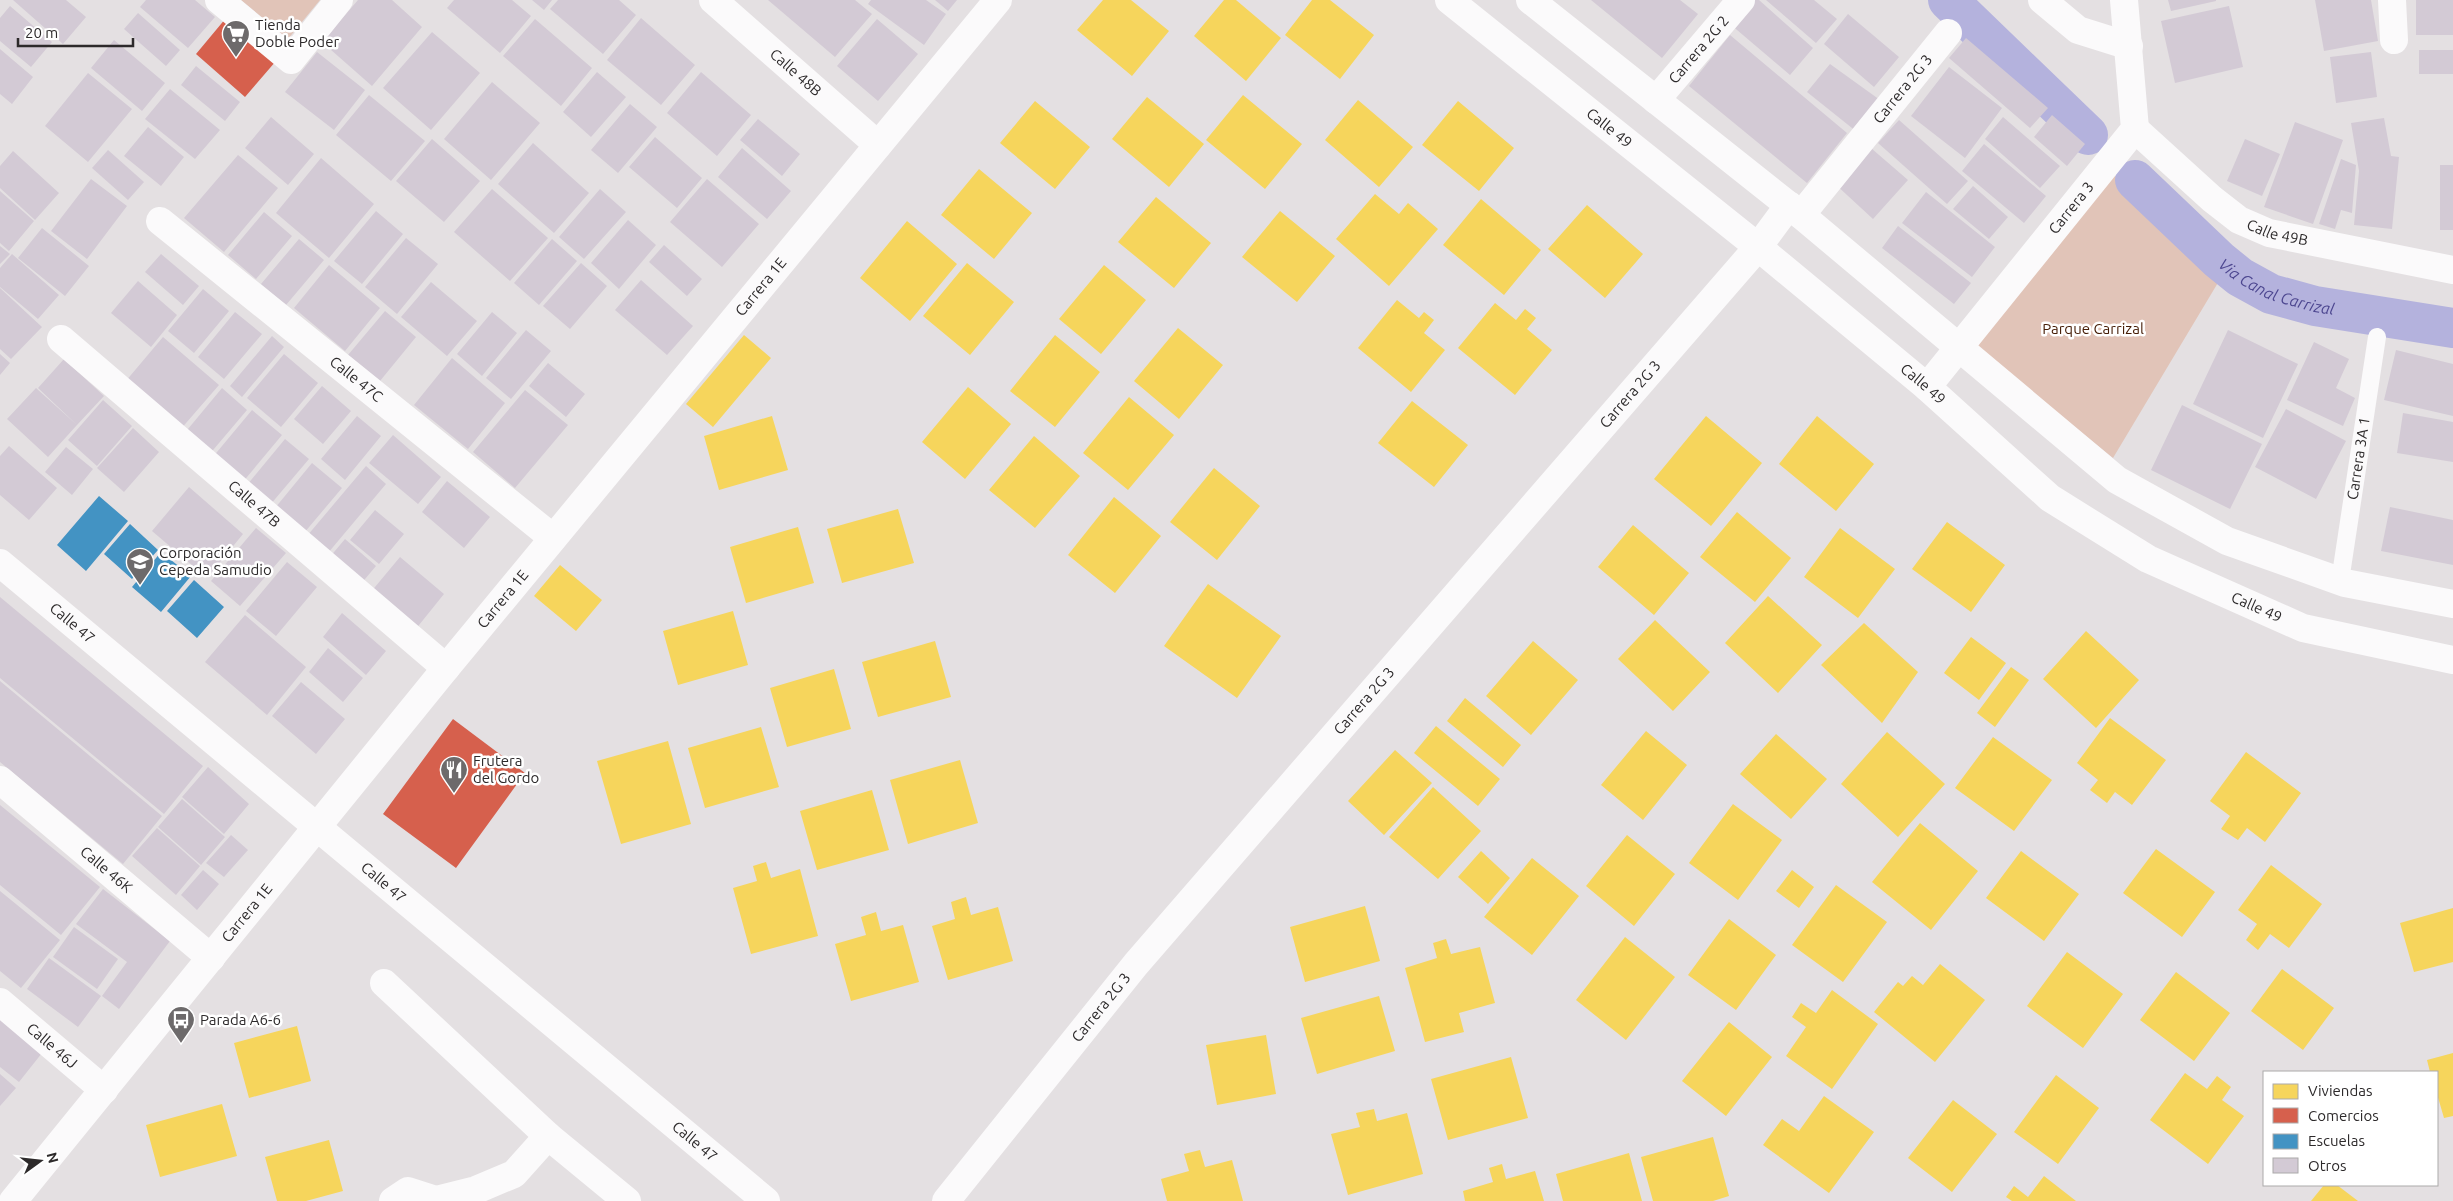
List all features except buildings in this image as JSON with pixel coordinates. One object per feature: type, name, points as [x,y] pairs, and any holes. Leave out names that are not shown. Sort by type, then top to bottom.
[{"type":"street","points":[[219,0],[291,60],[339,0]]},
{"type":"street","name":"Calle 48B","points":[[713,0],[878,145]]},
{"type":"street","name":"Carrera 1E","points":[[14,1201],[446,668],[998,0]]},
{"type":"street","name":"Calle 49","points":[[1449,0],[1758,247],[1927,387],[2050,498],[2148,559],[2303,628],[2453,660]]},
{"type":"street","points":[[1530,0],[1795,210],[2117,480],[2228,541],[2340,581],[2453,604]]},
{"type":"street","name":"Carrera 2G 2","points":[[1656,100],[1741,0]]},
{"type":"street","points":[[2042,0],[2078,30],[2129,46]]},
{"type":"street","points":[[2124,0],[2135,129]]},
{"type":"street","points":[[2392,0],[2394,40]]},
{"type":"street","name":"Carrera 2G 3","points":[[946,1201],[1136,964],[1758,247],[1795,210],[1948,33]]},
{"type":"street","name":"Calle 49B","points":[[2135,129],[2239,220],[2269,233],[2453,270]]},
{"type":"street","name":"Carrera 3","points":[[1927,387],[1958,346],[2135,129]]},
{"type":"street","name":"Calle 47C","points":[[160,220],[553,538]]},
{"type":"street","name":"Calle 47B","points":[[61,339],[446,668]]},
{"type":"street","name":"Calle 47","points":[[0,563],[766,1201]]},
{"type":"street","name":"Calle 46K","points":[[0,780],[212,958]]},
{"type":"street","points":[[384,983],[548,1136],[627,1201]]},
{"type":"street","name":"Calle 46J","points":[[0,1002],[104,1090]]},
{"type":"street","points":[[393,1201],[408,1191],[436,1200],[476,1190],[514,1174],[548,1136]]},
{"type":"lane","name":"Carrera 3A 1","points":[[2340,581],[2377,338]]},
{"type":"green space","points":[[241,0],[320,0],[288,39]]},
{"type":"green space","name":"Parque Carrizal","points":[[2114,175],[2222,276],[2113,458],[1972,344]]},
{"type":"waterway","name":"Via Canal Carrizal","points":[[1948,0],[2088,135]]},
{"type":"waterway","name":"Via Canal Carrizal","points":[[2135,180],[2219,260],[2240,277],[2271,294],[2315,306],[2453,328]]},
{"type":"place","name":"Tienda Doble Poder","points":[[236,58]]},
{"type":"place","name":"Corporación Cepeda Samudio","points":[[140,586]]},
{"type":"place","name":"Frutera del Gordo","points":[[454,794]]},
{"type":"place","name":"Parada A6-6","points":[[181,1044]]}]
